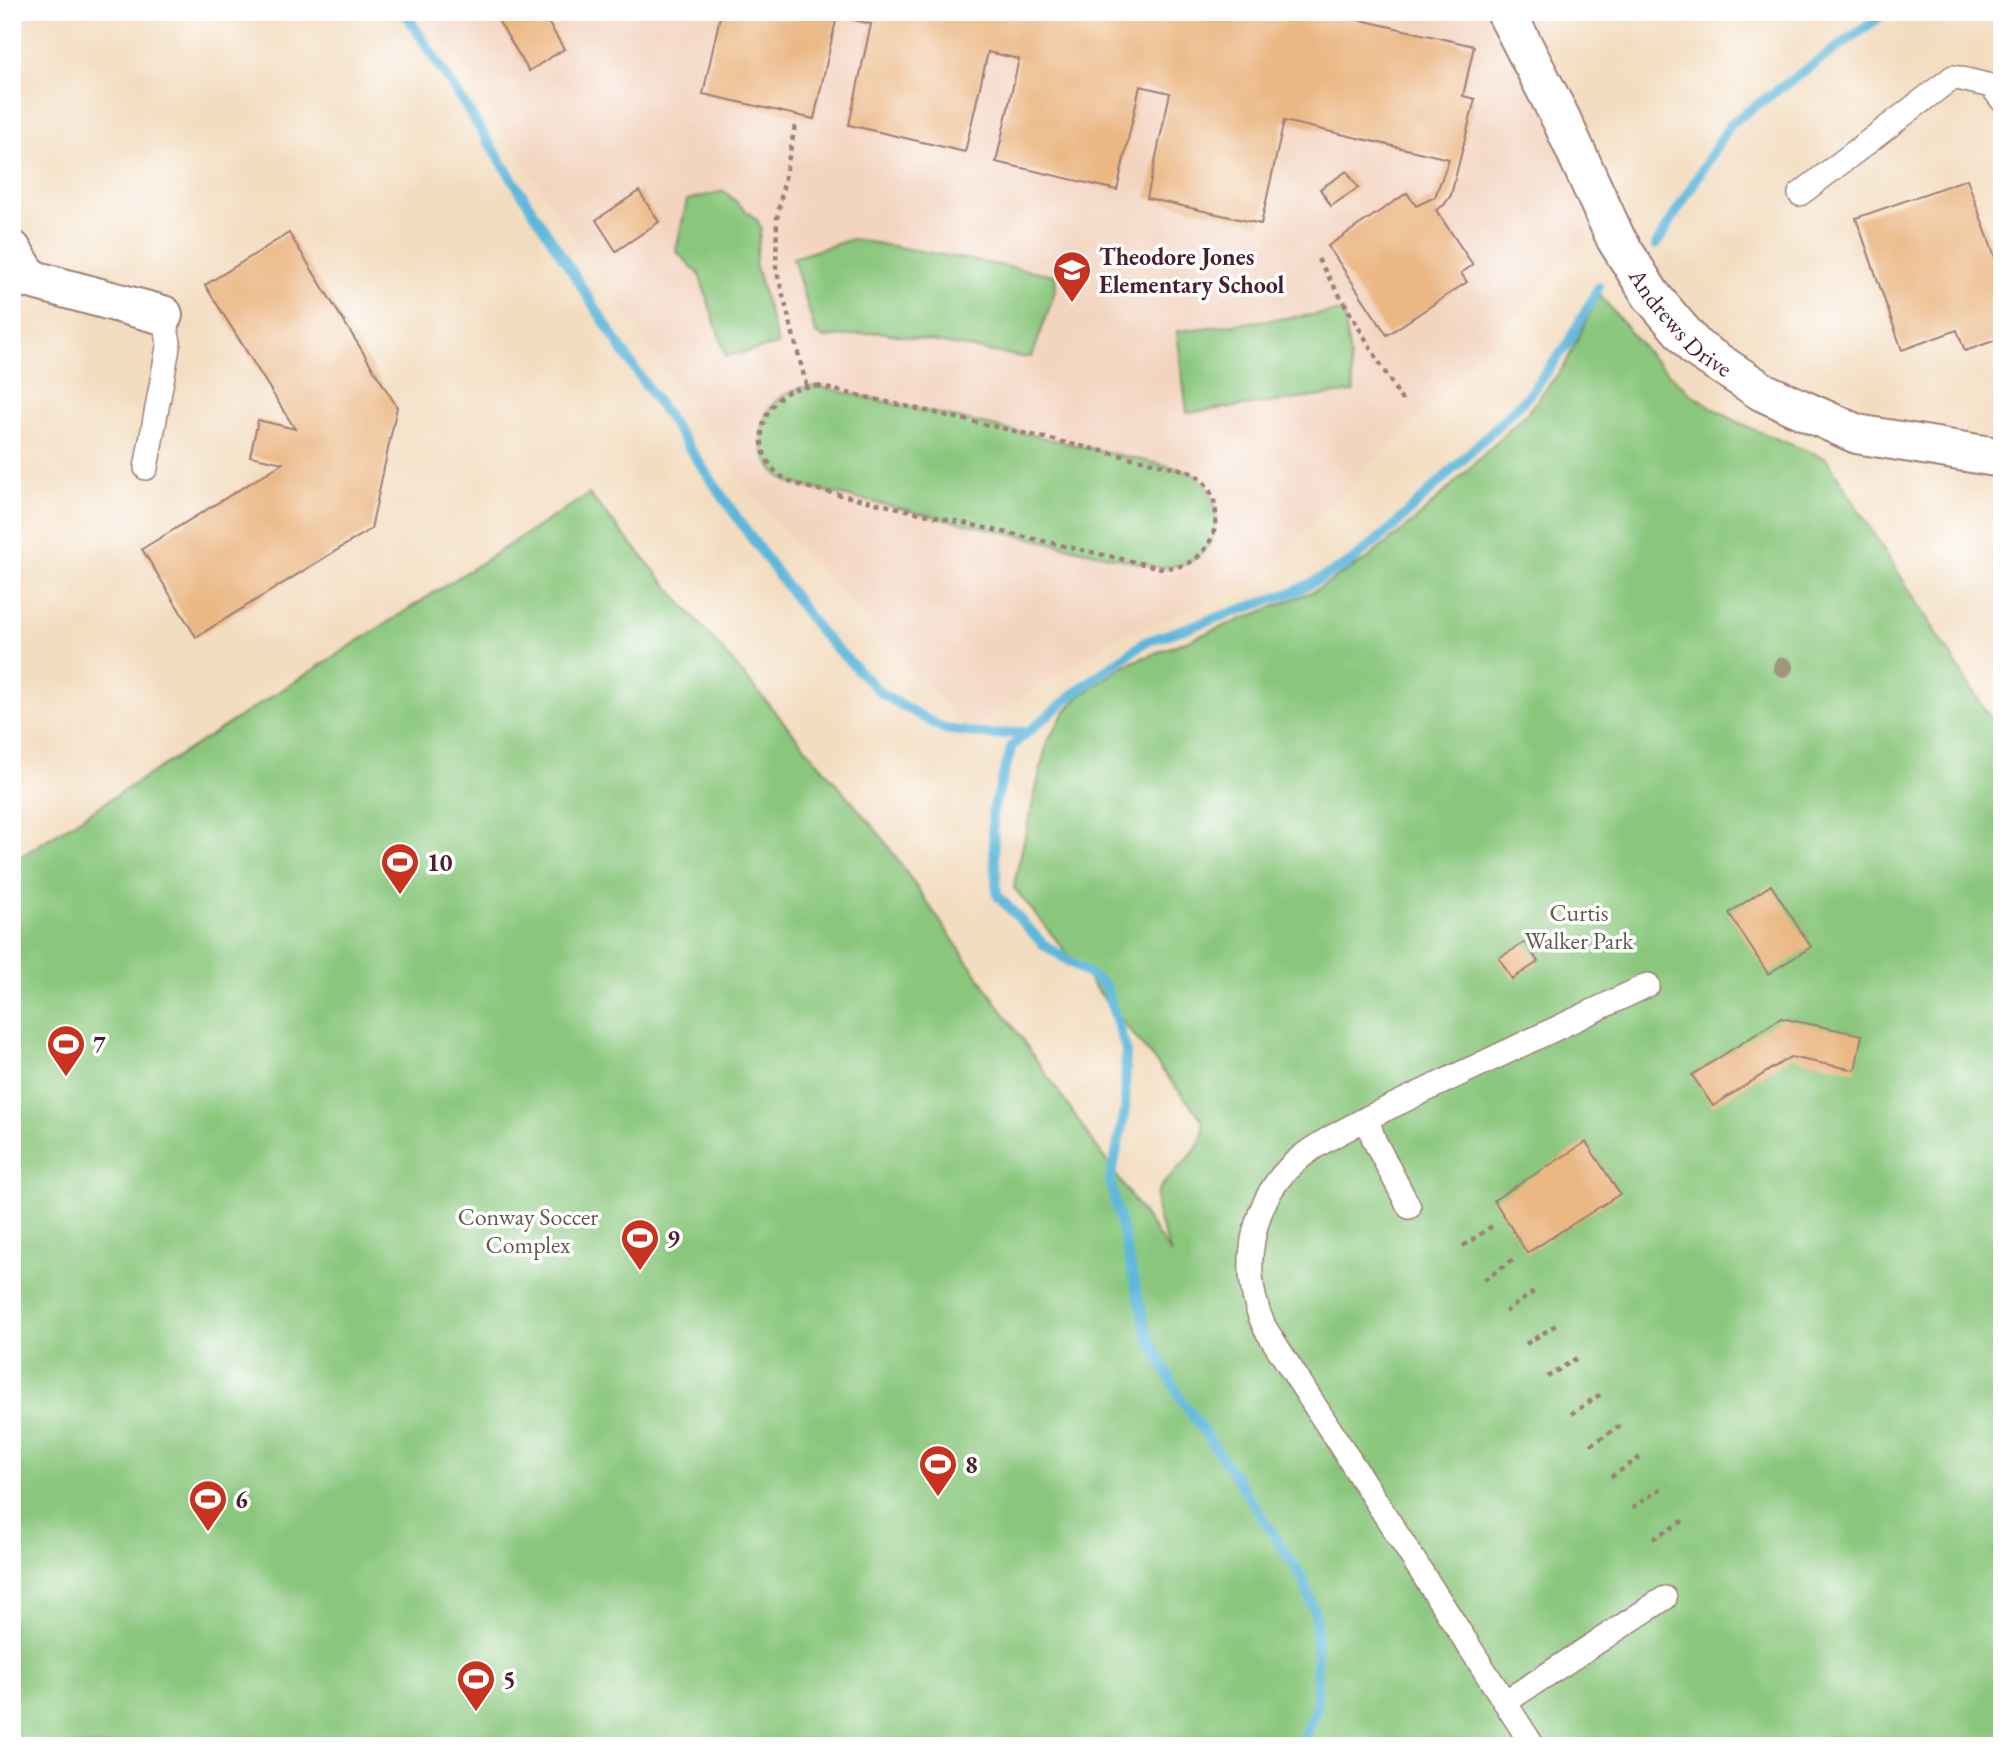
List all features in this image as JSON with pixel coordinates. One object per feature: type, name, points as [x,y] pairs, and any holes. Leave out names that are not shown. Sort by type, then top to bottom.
[{"type":"street","name":"Andrews Drive","points":[[1506,12],[1561,119],[1616,239],[1651,295],[1696,348],[1763,392],[1857,435],[2002,458]]},
{"type":"street","points":[[12,250],[30,279],[163,315]]},
{"type":"lane","points":[[1800,194],[1953,77],[1992,86],[2002,100]]},
{"type":"lane","points":[[146,468],[169,342],[163,315]]},
{"type":"lane","points":[[1533,1746],[1265,1328],[1255,1301],[1251,1269],[1253,1240],[1267,1196],[1291,1165],[1307,1152],[1367,1118],[1648,985]]},
{"type":"lane","points":[[1367,1118],[1374,1140],[1409,1207]]},
{"type":"lane","points":[[1505,1702],[1665,1598]]},
{"type":"path","points":[[794,126],[777,218],[776,268],[807,387]]},
{"type":"path","points":[[1318,259],[1404,404]]},
{"type":"path","points":[[817,386],[1194,474],[1210,491],[1217,513],[1214,535],[1202,554],[1193,560],[1184,565],[1161,568],[785,480],[769,465],[761,444],[763,421],[775,401],[794,389],[807,387],[817,386]]},
{"type":"path","points":[[1463,1246],[1492,1226]]},
{"type":"path","points":[[1484,1280],[1514,1259]]},
{"type":"path","points":[[1505,1312],[1535,1291]]},
{"type":"path","points":[[1526,1345],[1556,1325]]},
{"type":"path","points":[[1547,1377],[1577,1358]]},
{"type":"path","points":[[1571,1414],[1601,1394]]},
{"type":"path","points":[[1591,1446],[1621,1425]]},
{"type":"path","points":[[1611,1477],[1642,1456]]},
{"type":"path","points":[[1632,1508],[1662,1488]]},
{"type":"path","points":[[1653,1539],[1683,1521]]},
{"type":"shaded area","name":"Theodore Jones Elementary School","points":[[426,12],[1528,12],[1620,203],[1441,394],[1255,582],[1106,643],[968,730],[756,500],[557,214]]},
{"type":"green space","points":[[724,191],[758,221],[761,228],[755,263],[778,345],[726,356],[699,274],[676,251],[687,200]]},
{"type":"green space","points":[[852,239],[1055,275],[1056,288],[1032,357],[879,332],[825,338],[816,334],[793,258]]},
{"type":"green space","points":[[1599,294],[1650,356],[1690,393],[1747,427],[1826,458],[2002,737],[2002,1746],[12,1746],[12,862],[589,494],[881,836],[1171,1254],[1158,1217],[1157,1193],[1201,1141],[1202,1119],[1014,888],[1047,742],[1065,712],[1080,696],[1125,665],[1314,591],[1367,559],[1420,516],[1526,414],[1565,365]]},
{"type":"green space","points":[[1344,311],[1354,392],[1187,413],[1177,331]]},
{"type":"green space","points":[[817,386],[1188,472],[1202,481],[1209,490],[1216,512],[1213,535],[1201,554],[1192,561],[1161,568],[790,482],[776,473],[764,454],[764,419],[769,409],[786,394]]},
{"type":"building","points":[[493,12],[542,12],[564,49],[529,71]]},
{"type":"building","points":[[721,12],[1326,12],[1474,46],[1463,96],[1475,99],[1451,195],[1444,205],[1436,210],[1473,265],[1461,273],[1467,282],[1387,335],[1328,246],[1407,193],[1416,206],[1435,197],[1449,159],[1284,121],[1261,224],[1147,198],[1170,93],[1140,86],[1117,190],[996,162],[1019,59],[988,52],[965,152],[849,125],[871,24],[837,16],[814,119],[703,94]]},
{"type":"building","points":[[1347,171],[1358,188],[1331,206],[1320,189]]},
{"type":"building","points":[[1967,179],[2002,277],[2002,338],[1965,351],[1957,330],[1902,350],[1856,218]]},
{"type":"building","points":[[639,191],[659,222],[616,251],[596,220]]},
{"type":"building","points":[[289,233],[397,407],[371,529],[196,637],[142,549],[283,463],[250,456],[258,420],[295,429],[205,285]]},
{"type":"building","points":[[1771,885],[1811,947],[1768,974],[1729,913]]},
{"type":"building","points":[[1526,942],[1538,962],[1512,979],[1499,958]]},
{"type":"building","points":[[1781,1018],[1862,1035],[1855,1070],[1790,1057],[1713,1106],[1692,1075]]},
{"type":"building","points":[[1586,1142],[1620,1194],[1527,1253],[1494,1200]]},
{"type":"waterway","points":[[405,12],[628,359],[820,632],[882,694],[944,729],[992,735],[1029,731],[1085,685],[1145,642],[1296,591],[1348,564],[1392,528],[1527,397],[1567,345],[1599,287]]},
{"type":"waterway","points":[[1656,245],[1730,124],[1887,12]]},
{"type":"waterway","points":[[1029,731],[1012,746],[992,814],[997,895],[1043,944],[1105,985],[1126,1050],[1125,1111],[1110,1181],[1147,1334],[1179,1396],[1303,1579],[1316,1616],[1317,1707],[1301,1746]]},
{"type":"place","name":"Theodore Jones Elementary School","points":[[1072,304]]},
{"type":"place","name":"10","points":[[400,896]]},
{"type":"place","name":"7","points":[[66,1078]]},
{"type":"place","name":"9","points":[[640,1272]]},
{"type":"place","name":"8","points":[[938,1498]]},
{"type":"place","name":"6","points":[[208,1533]]},
{"type":"place","name":"5","points":[[476,1713]]},
{"type":"park label","name":"Curtis Walker Park","points":[[1579,926]]},
{"type":"park label","name":"Conway Soccer Complex","points":[[528,1230]]}]
